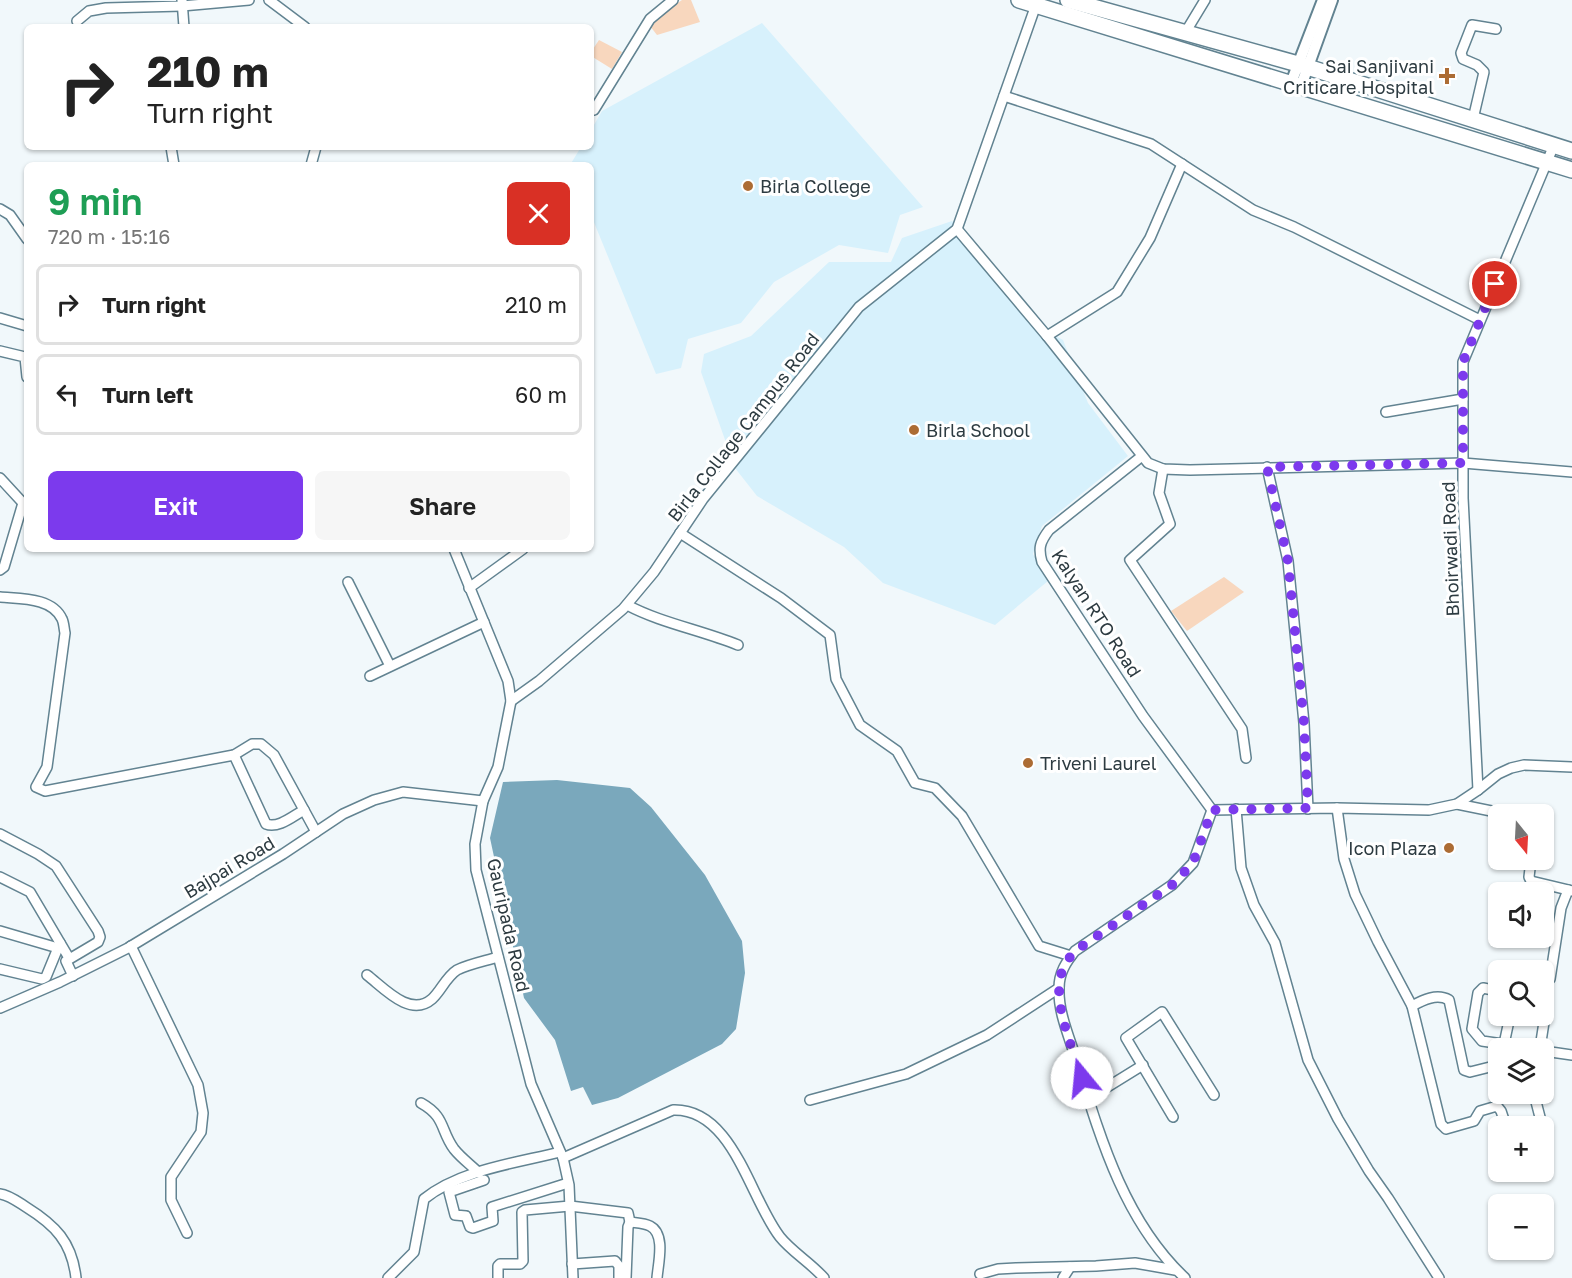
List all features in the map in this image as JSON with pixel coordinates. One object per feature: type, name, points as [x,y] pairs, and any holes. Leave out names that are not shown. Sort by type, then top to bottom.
[{"type":"highway","points":[[1019,0],[1037,2],[1572,170]]},
{"type":"highway","points":[[1068,0],[1303,66],[1572,151]]},
{"type":"street","points":[[77,21],[89,11],[106,8],[249,0]]},
{"type":"street","points":[[269,0],[300,24]]},
{"type":"street","points":[[594,110],[650,19],[673,0]]},
{"type":"street","points":[[1185,33],[1205,0]]},
{"type":"street","points":[[1296,85],[1323,0]]},
{"type":"street","points":[[1303,66],[1332,0]]},
{"type":"street","points":[[1037,2],[957,229],[1047,336],[1148,463],[1163,469],[1190,470],[1463,463],[1572,472]]},
{"type":"street","points":[[182,3],[184,24]]},
{"type":"street","points":[[1473,119],[1484,72],[1477,65],[1463,59],[1461,53],[1472,25],[1496,29]]},
{"type":"street","points":[[1004,96],[1151,144],[1253,210],[1294,227],[1480,320]]},
{"type":"street","name":"Bhoirwadi Road","points":[[1478,790],[1462,498],[1463,362],[1554,145]]},
{"type":"street","points":[[1047,336],[1117,292],[1150,238],[1182,164]]},
{"type":"street","points":[[0,209],[10,215],[24,235]]},
{"type":"street","name":"Birla Collage Campus Road","points":[[510,701],[539,681],[627,604],[654,572],[703,500],[859,307],[957,229]]},
{"type":"street","points":[[0,318],[24,325]]},
{"type":"street","points":[[0,351],[24,357]]},
{"type":"street","points":[[1386,412],[1463,399]]},
{"type":"street","name":"Kalyan RTO Road","points":[[1142,456],[1049,530],[1040,542],[1039,553],[1042,562],[1143,716],[1212,810]]},
{"type":"street","points":[[1267,467],[1288,561],[1304,723],[1308,808]]},
{"type":"street","points":[[1163,469],[1159,493],[1170,524],[1130,560],[1242,729],[1246,758]]},
{"type":"street","points":[[0,478],[24,501]]},
{"type":"street","points":[[0,570],[4,567],[24,505]]},
{"type":"street","points":[[680,533],[781,598],[830,635],[836,679],[860,725],[897,752],[915,783],[935,788],[962,816],[1039,946],[1071,956]]},
{"type":"street","name":"Gauripada Road","points":[[455,552],[508,681],[510,701],[498,767],[483,801],[475,844],[476,870],[531,1084],[562,1155],[568,1183],[573,1278]]},
{"type":"street","points":[[469,588],[512,553]]},
{"type":"street","points":[[348,582],[390,666]]},
{"type":"street","points":[[0,597],[38,601],[52,606],[63,619],[65,633],[47,767],[36,787],[45,791],[234,755],[252,744],[261,744],[274,755],[316,832]]},
{"type":"street","points":[[627,604],[648,616],[699,630],[738,645]]},
{"type":"street","points":[[370,676],[484,622]]},
{"type":"street","points":[[234,755],[266,824],[277,825],[304,810]]},
{"type":"street","points":[[1185,1278],[1144,1231],[1127,1201],[1088,1098],[1062,1012],[1059,988],[1061,975],[1071,956],[1183,875],[1193,863],[1212,810],[1337,808],[1429,810],[1456,804],[1498,774],[1511,768],[1524,765],[1572,767]]},
{"type":"street","name":"Bajpai Road","points":[[0,1008],[73,976],[131,945],[283,854],[342,814],[374,800],[403,792],[483,801]]},
{"type":"street","points":[[1456,804],[1488,810]]},
{"type":"street","points":[[1337,808],[1344,860],[1355,894],[1412,1006],[1441,1124],[1446,1129],[1474,1121],[1480,1111],[1497,1106],[1503,1116]]},
{"type":"street","points":[[1236,810],[1241,868],[1254,905],[1275,943],[1308,1060],[1338,1119],[1369,1171],[1389,1198],[1439,1278]]},
{"type":"street","points":[[0,834],[56,866],[98,931],[100,937],[98,942],[66,961],[73,976]]},
{"type":"street","points":[[1530,870],[1531,881],[1570,891],[1554,962]]},
{"type":"street","points":[[0,877],[30,892],[59,946],[69,958]]},
{"type":"street","points":[[0,931],[59,946]]},
{"type":"street","points":[[131,945],[198,1085],[203,1113],[201,1132],[171,1177],[171,1200],[187,1233]]},
{"type":"street","points":[[0,969],[42,979],[49,974],[59,946]]},
{"type":"street","points":[[367,975],[393,996],[410,1006],[424,1004],[432,999],[455,971],[498,957]]},
{"type":"street","points":[[810,1101],[906,1074],[987,1035],[1059,988]]},
{"type":"street","points":[[1488,989],[1483,988],[1478,993],[1472,1029],[1482,1041],[1488,1042]]},
{"type":"street","points":[[1412,1006],[1423,999],[1443,997],[1449,1000],[1464,1070],[1470,1072],[1488,1068]]},
{"type":"street","points":[[1173,1117],[1126,1038],[1162,1012],[1214,1095]]},
{"type":"street","points":[[1554,1052],[1572,1055]]},
{"type":"street","points":[[1088,1098],[1143,1065]]},
{"type":"street","points":[[421,1103],[440,1117],[443,1130],[454,1149],[482,1176]]},
{"type":"street","points":[[388,1278],[414,1252],[424,1199],[437,1189],[562,1155],[674,1110],[686,1110],[699,1115],[728,1142],[781,1238],[824,1278]]},
{"type":"street","points":[[482,1176],[449,1192],[455,1215],[466,1216],[470,1227],[473,1228],[493,1221],[492,1207],[568,1183]]},
{"type":"street","points":[[0,1194],[32,1210],[56,1228],[67,1244],[76,1278]]},
{"type":"street","points":[[498,1278],[500,1264],[520,1264],[523,1261],[522,1212],[570,1206],[628,1213],[630,1222],[626,1278]]},
{"type":"street","points":[[630,1222],[649,1225],[656,1230],[660,1240],[657,1278]]},
{"type":"street","points":[[572,1264],[615,1261],[619,1266],[619,1278]]},
{"type":"street","points":[[980,1274],[1007,1268],[1135,1263],[1177,1271]]},
{"type":"street","points":[[1063,1278],[1070,1267]]},
{"type":"shaded area","points":[[682,0],[691,0],[700,22],[657,35],[650,26],[652,21]]},
{"type":"shaded area","name":"Birla College","points":[[762,23],[923,207],[900,215],[888,253],[839,245],[774,282],[741,323],[688,339],[681,368],[656,374],[594,222],[594,162],[572,162],[579,150],[594,150],[594,125],[602,111]]},
{"type":"shaded area","points":[[599,40],[622,52],[612,69],[594,58],[594,48]]},
{"type":"shaded area","name":"Birla School","points":[[952,221],[1034,324],[1063,340],[1088,403],[1128,456],[1042,526],[1033,554],[1048,581],[995,625],[883,583],[844,547],[757,496],[735,468],[701,372],[704,354],[751,336],[829,262],[891,262],[902,238]]},
{"type":"shaded area","points":[[1224,577],[1244,592],[1187,631],[1171,611]]},
{"type":"water","points":[[557,780],[630,788],[651,807],[705,875],[742,941],[745,973],[736,1029],[722,1044],[618,1098],[592,1105],[583,1087],[571,1091],[555,1040],[524,998],[490,838],[503,782]]},
{"type":"place","name":"Sai Sanjivani Criticare Hospital","points":[[1447,76]]},
{"type":"place","name":"Birla College","points":[[748,186]]},
{"type":"place","name":"Birla School","points":[[914,430]]},
{"type":"place","name":"Triveni Laurel","points":[[1028,763]]},
{"type":"place","name":"Icon Plaza","points":[[1449,848]]},
{"type":"route","points":[[1082,1078],[1062,1012],[1059,988],[1067,961],[1075,951],[1172,885],[1183,875],[1193,863],[1212,810],[1308,808],[1304,723],[1288,561],[1267,467],[1463,463],[1463,362],[1495,284]]}]
